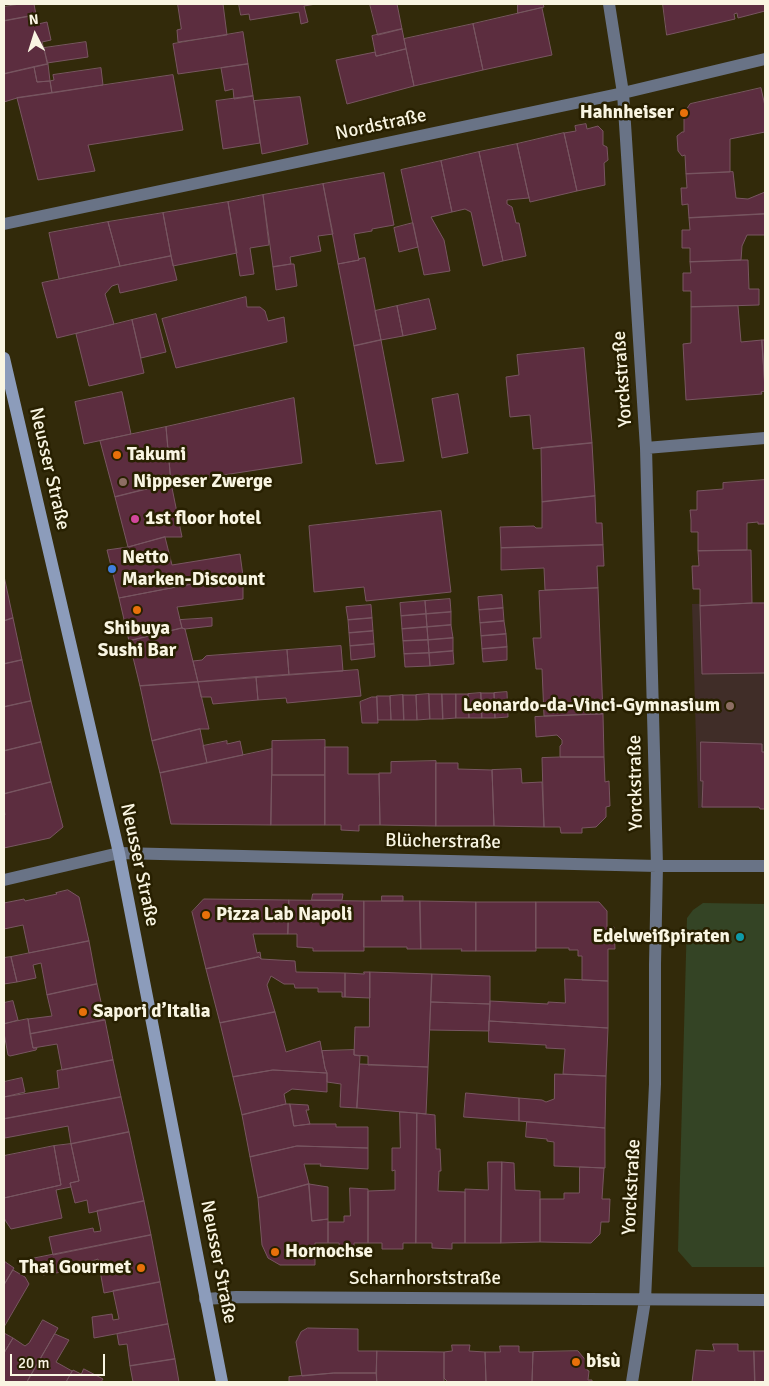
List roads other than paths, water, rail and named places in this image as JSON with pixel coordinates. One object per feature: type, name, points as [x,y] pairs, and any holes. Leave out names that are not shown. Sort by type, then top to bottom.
[{"type":"main road","name":"Neusser Straße","points":[[4,358],[119,853],[222,1382]]},
{"type":"street","name":"Yorckstraße","points":[[609,4],[623,93],[646,448],[657,866],[655,1084],[645,1300],[632,1382]]},
{"type":"street","name":"Nordstraße","points":[[4,224],[623,93],[765,59]]},
{"type":"street","points":[[646,448],[765,438]]},
{"type":"street","name":"Blücherstraße","points":[[4,880],[119,853],[657,866],[765,866]]},
{"type":"street","name":"Scharnhorststraße","points":[[206,1299],[246,1297],[765,1300]]},
{"type":"place","name":"Hahnheiser","points":[[684,113]]},
{"type":"place","name":"Takumi","points":[[117,455]]},
{"type":"place","name":"Nippeser Zwerge","points":[[123,482]]},
{"type":"place","name":"1st floor hotel","points":[[135,519]]},
{"type":"place","name":"Netto Marken-Discount","points":[[112,569]]},
{"type":"place","name":"Shibuya Sushi Bar","points":[[137,610]]},
{"type":"place","name":"Leonardo-da-Vinci-Gymnasium","points":[[730,706]]},
{"type":"place","name":"Pizza Lab Napoli","points":[[206,915]]},
{"type":"place","name":"Edelweißpiraten","points":[[740,937]]},
{"type":"place","name":"Sapori d’Italia","points":[[83,1012]]},
{"type":"place","name":"Hornochse","points":[[275,1252]]},
{"type":"place","name":"Thai Gourmet","points":[[141,1268]]},
{"type":"place","name":"bisù","points":[[576,1362]]}]
